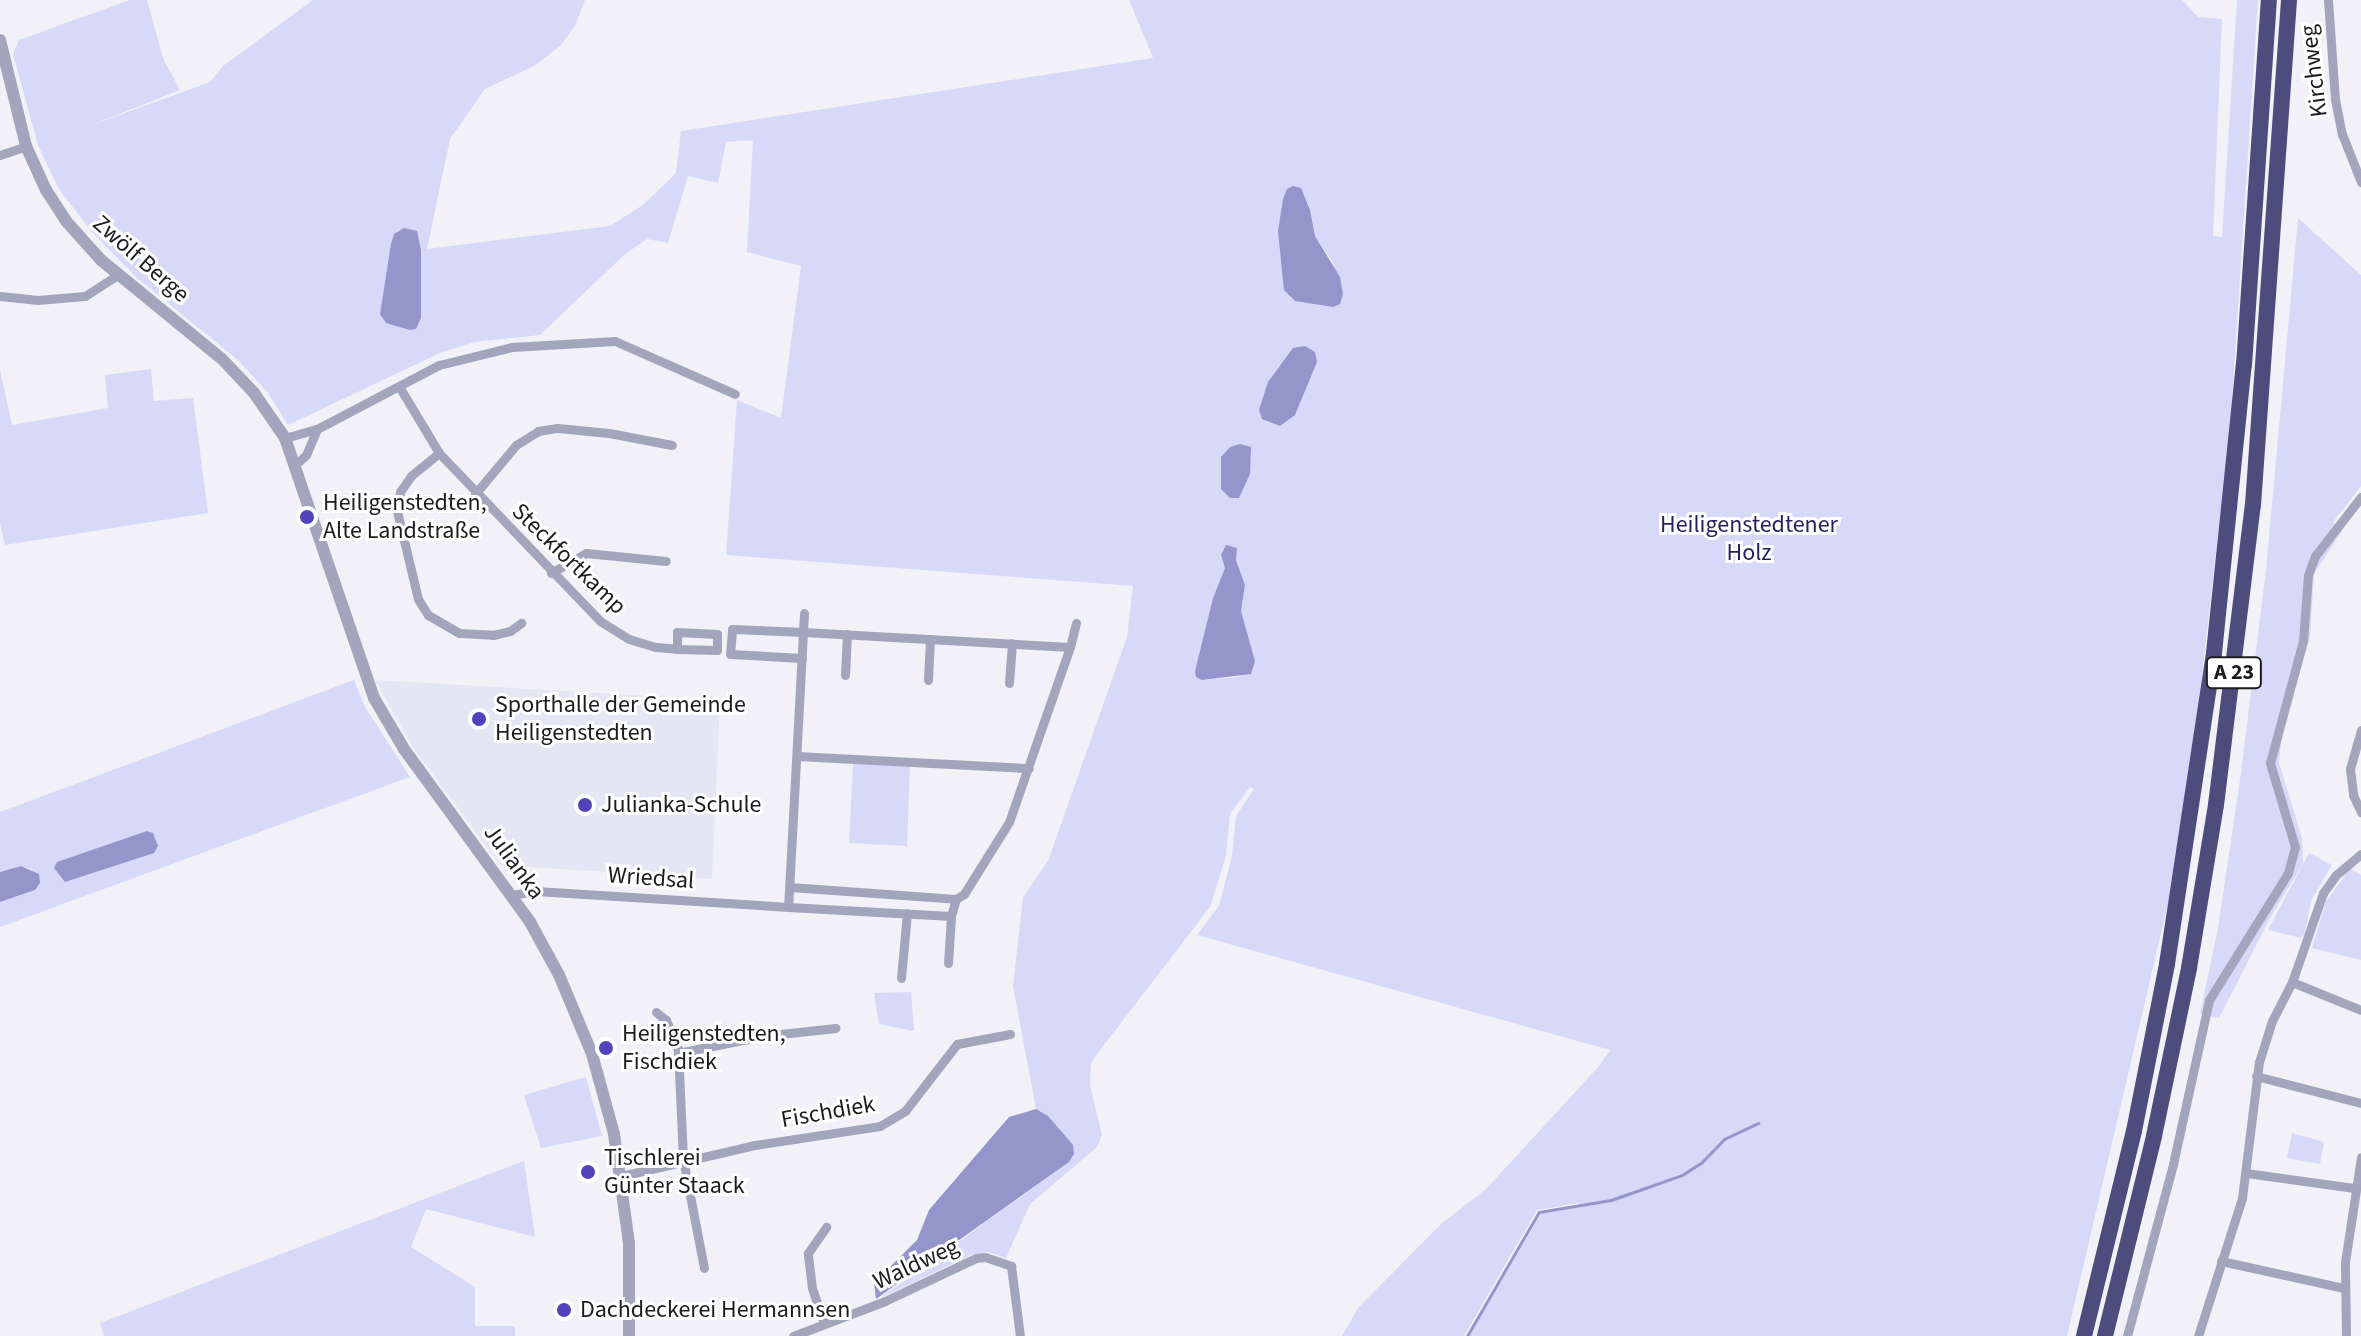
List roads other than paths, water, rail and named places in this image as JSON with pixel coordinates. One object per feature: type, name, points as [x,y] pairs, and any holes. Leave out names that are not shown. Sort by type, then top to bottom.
[{"type":"highway","name":"A 23","points":[[2084,1336],[2134,1131],[2158,1010],[2200,758],[2243,381],[2269,0]]},
{"type":"highway","name":"A 23","points":[[2105,1336],[2154,1136],[2189,968],[2219,790],[2254,490],[2289,0]]},
{"type":"street","name":"Kirchweg","points":[[2328,0],[2335,99],[2342,134],[2361,182]]},
{"type":"street","name":"Zwölf Berge","points":[[0,40],[26,146],[46,190],[66,221],[89,248],[194,332],[230,366],[268,411],[285,438]]},
{"type":"street","points":[[0,155],[26,146]]},
{"type":"street","points":[[0,296],[38,300],[85,296],[119,274]]},
{"type":"street","points":[[285,438],[317,429],[439,365],[483,351],[615,341],[735,394]]},
{"type":"street","name":"Steckfortkamp","points":[[400,388],[439,453],[592,614],[618,633],[649,646],[677,649]]},
{"type":"street","points":[[475,494],[509,451],[538,431],[558,428],[609,433],[654,439],[672,445]]},
{"type":"street","points":[[296,464],[306,455],[317,429]]},
{"type":"street","name":"Julianka","points":[[285,438],[346,624],[374,698],[404,749],[511,895],[559,975],[592,1054],[614,1134],[621,1176],[629,1243],[629,1336]]},
{"type":"street","points":[[439,453],[411,476],[400,492],[397,511],[418,599],[428,615],[459,633],[493,635],[510,631],[521,623]]},
{"type":"street","points":[[2127,1336],[2173,1164],[2209,1000],[2288,873],[2295,847],[2270,763],[2303,641],[2308,575],[2319,551],[2361,497]]},
{"type":"street","points":[[551,573],[586,553],[666,561]]},
{"type":"street","points":[[788,907],[804,613]]},
{"type":"street","points":[[790,887],[956,899],[964,894],[1003,835],[1029,768],[1076,623]]},
{"type":"street","points":[[802,658],[730,654],[732,629],[1070,647]]},
{"type":"street","points":[[845,675],[847,634]]},
{"type":"street","points":[[928,680],[930,639]]},
{"type":"street","points":[[1009,683],[1012,643]]},
{"type":"street","points":[[2361,730],[2350,774],[2353,795],[2361,812]]},
{"type":"street","points":[[797,756],[1029,768]]},
{"type":"street","points":[[2198,1336],[2246,1173],[2256,1076],[2269,1028],[2292,982],[2321,896],[2336,875],[2361,854]]},
{"type":"street","name":"Wriedsal","points":[[511,895],[536,891],[951,916]]},
{"type":"street","points":[[948,963],[951,916],[956,899]]},
{"type":"street","points":[[901,978],[907,913]]},
{"type":"street","points":[[2292,982],[2361,1010]]},
{"type":"street","points":[[656,1012],[670,1027],[678,1053],[683,1159],[704,1268]]},
{"type":"street","points":[[678,1053],[762,1036],[836,1028]]},
{"type":"street","name":"Fischdiek","points":[[621,1176],[683,1159],[885,1124],[905,1111],[957,1044],[1010,1034]]},
{"type":"street","points":[[2256,1076],[2361,1103]]},
{"type":"street","points":[[2346,1336],[2344,1288],[2354,1188],[2361,1157]]},
{"type":"street","points":[[2246,1173],[2354,1188]]},
{"type":"street","points":[[824,1323],[812,1288],[808,1253],[826,1227]]},
{"type":"street","name":"Waldweg","points":[[793,1336],[885,1301],[976,1258],[998,1259],[1011,1266],[1020,1336]]},
{"type":"street","points":[[2221,1261],[2344,1288]]},
{"type":"water","points":[[1293,186],[1301,188],[1310,210],[1315,236],[1340,277],[1343,294],[1340,304],[1333,307],[1295,301],[1284,290],[1278,231],[1283,199],[1287,189]]},
{"type":"water","points":[[404,228],[417,231],[421,250],[421,318],[416,329],[410,330],[386,323],[380,314],[391,244],[394,234]]},
{"type":"water","points":[[1305,346],[1315,352],[1317,362],[1295,415],[1280,426],[1262,419],[1259,410],[1268,382],[1293,348]]},
{"type":"water","points":[[1240,444],[1251,447],[1250,474],[1239,498],[1230,498],[1221,489],[1221,457],[1230,447]]},
{"type":"water","points":[[1226,545],[1237,548],[1236,560],[1245,585],[1241,611],[1255,661],[1251,674],[1202,680],[1196,677],[1195,671],[1213,598],[1225,568],[1221,555]]},
{"type":"water","points":[[147,831],[153,833],[158,846],[154,853],[65,882],[54,868],[57,862]]},
{"type":"water","points":[[21,866],[39,874],[40,883],[35,890],[0,902],[0,872]]},
{"type":"water","points":[[1036,1109],[1048,1116],[1073,1145],[1074,1154],[1069,1162],[876,1299],[874,1283],[917,1240],[929,1210],[1009,1117]]},
{"type":"waterway","points":[[1467,1336],[1539,1212],[1611,1200],[1682,1175],[1702,1162],[1724,1139],[1758,1123]]},
{"type":"place","name":"Heiligenstedten, Alte Landstraße","points":[[307,517]]},
{"type":"place","name":"Sporthalle der Gemeinde Heiligenstedten","points":[[479,719]]},
{"type":"place","name":"Julianka-Schule","points":[[585,805]]},
{"type":"place","name":"Heiligenstedten, Fischdiek","points":[[606,1048]]},
{"type":"place","name":"Tischlerei Günter Staack","points":[[588,1172]]},
{"type":"place","name":"Dachdeckerei Hermannsen","points":[[564,1310]]},
{"type":"park label","name":"Heiligenstedtener Holz","points":[[1749,539]]}]
